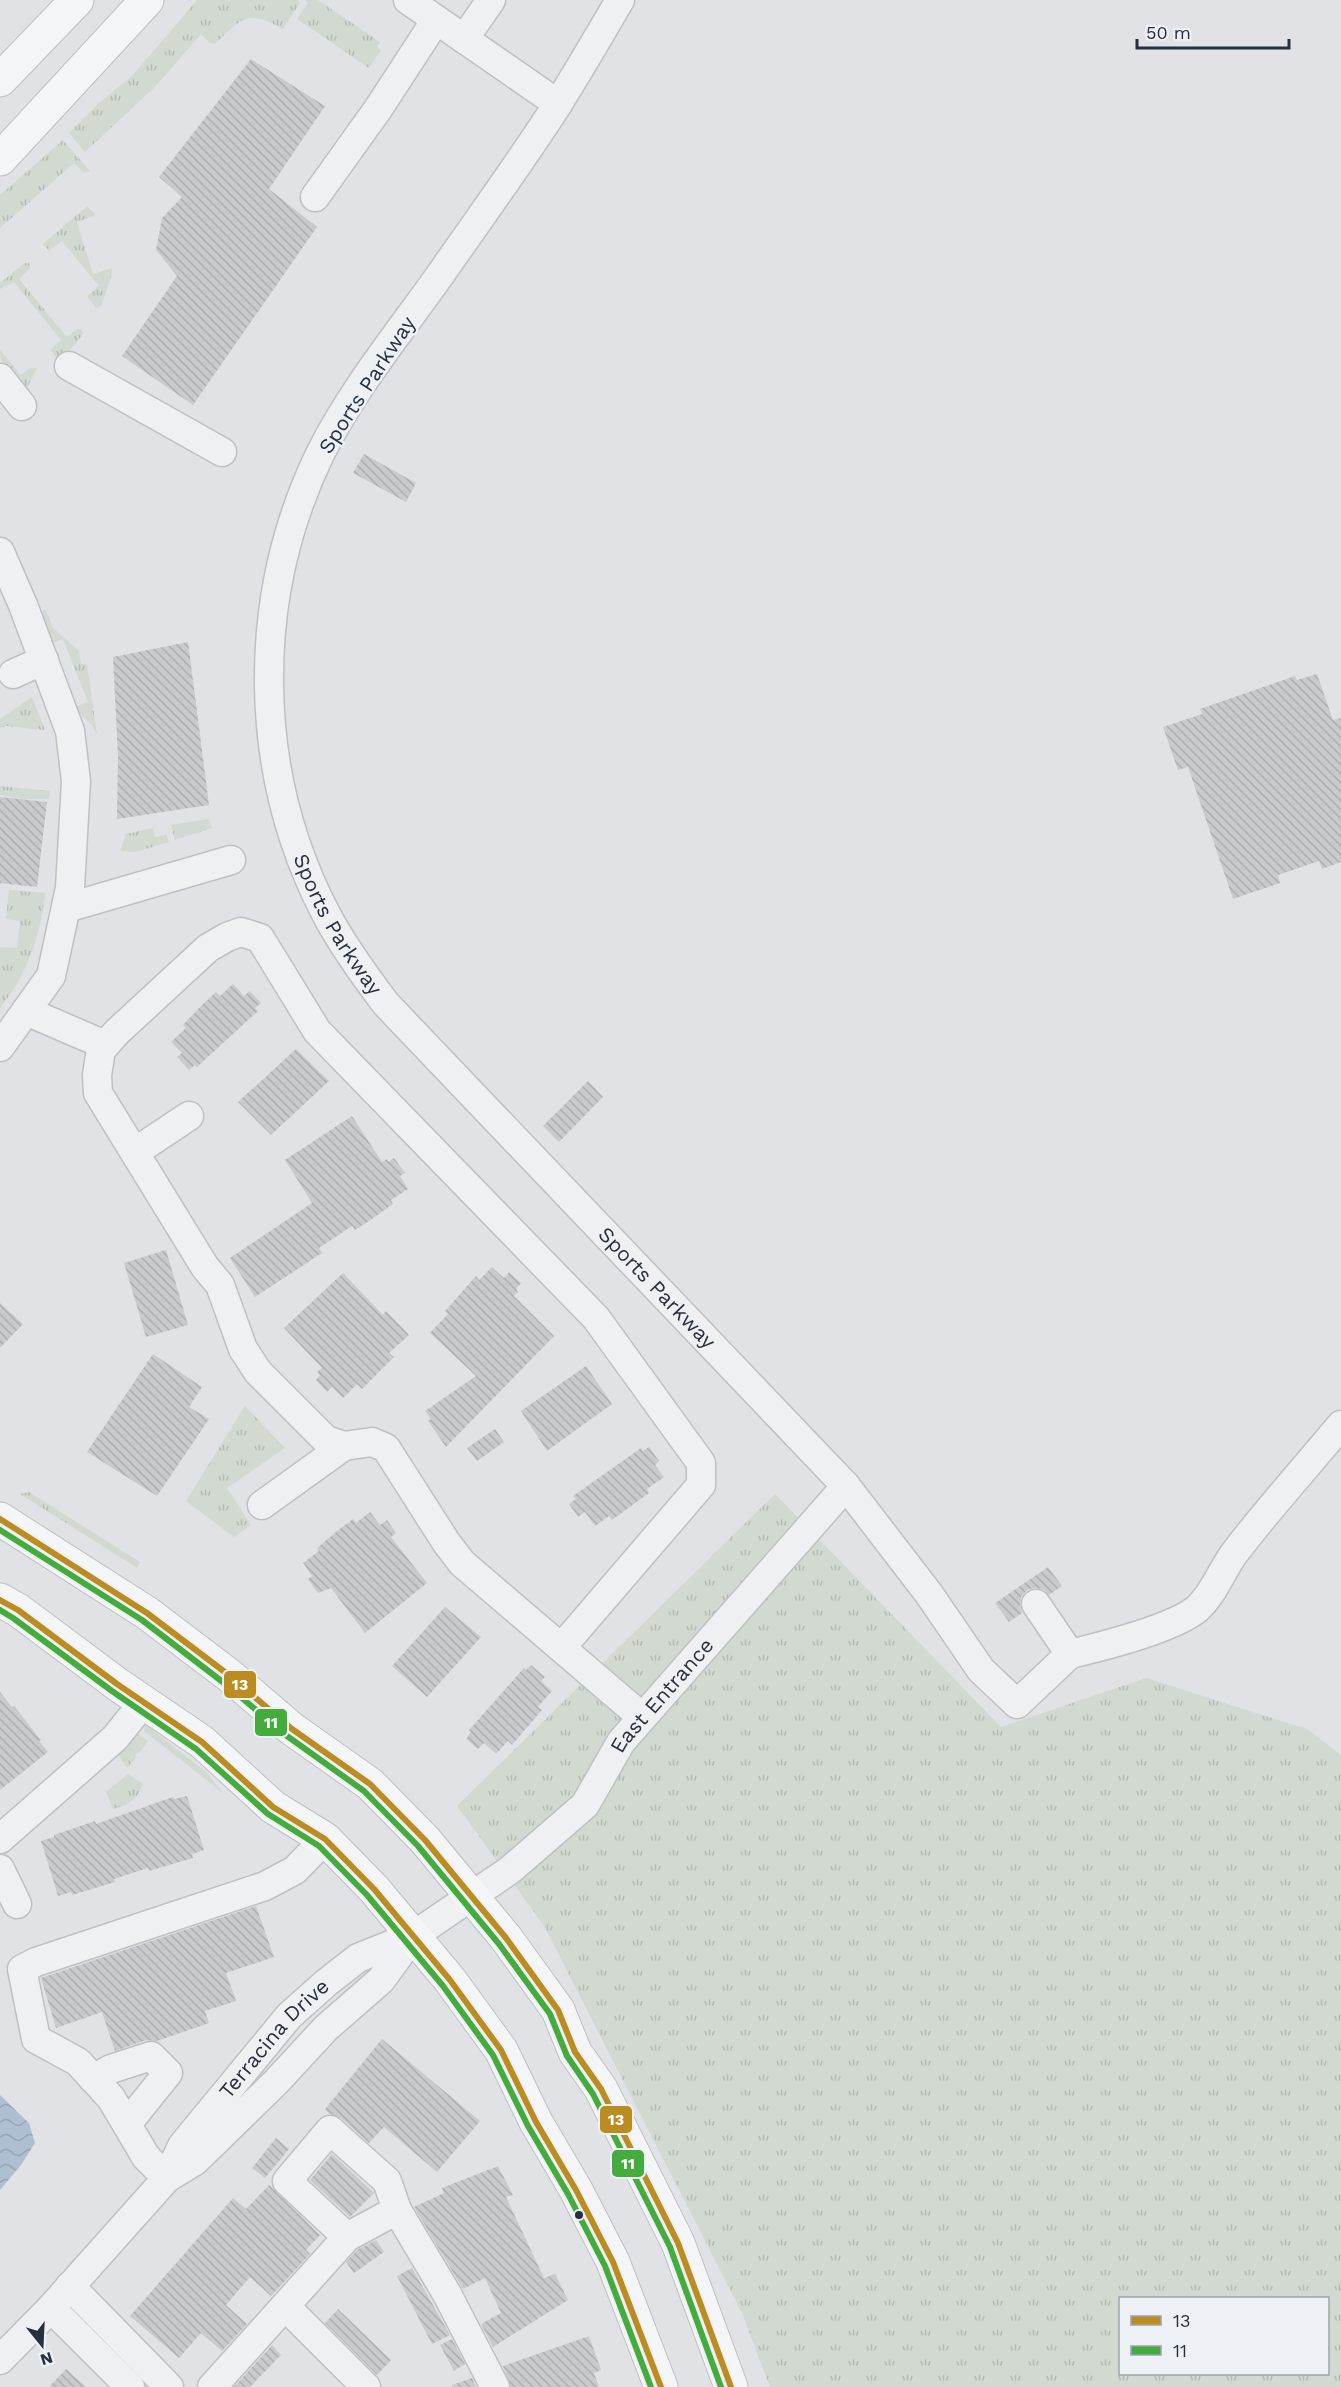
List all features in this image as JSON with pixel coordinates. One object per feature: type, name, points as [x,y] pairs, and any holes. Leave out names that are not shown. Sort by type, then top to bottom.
[{"type":"main road","points":[[0,80],[77,0]]},
{"type":"main road","points":[[0,159],[147,0]]},
{"type":"main road","points":[[0,1519],[147,1613],[230,1676],[292,1730],[370,1784],[425,1840],[506,1938],[558,2010],[575,2052],[607,2100],[678,2242],[731,2387]]},
{"type":"main road","points":[[0,1600],[18,1610],[202,1742],[273,1807],[325,1839],[374,1889],[450,1980],[501,2050],[536,2122],[576,2190],[613,2262],[661,2387]]},
{"type":"street","points":[[408,0],[558,104]]},
{"type":"street","points":[[464,39],[491,0]]},
{"type":"street","name":"Sports Parkway","points":[[620,0],[558,104],[346,408],[320,454],[300,503],[291,527],[276,589],[268,677],[271,730],[278,777],[292,834],[327,916],[354,961],[386,1004],[846,1486],[929,1594],[981,1670],[1017,1704],[1070,1654]]},
{"type":"street","points":[[315,197],[378,109],[435,20]]},
{"type":"street","points":[[69,366],[222,452]]},
{"type":"street","points":[[0,378],[22,406]]},
{"type":"street","points":[[0,552],[70,731],[76,782],[70,888],[51,976],[0,1047]]},
{"type":"street","points":[[13,674],[44,660]]},
{"type":"street","points":[[66,908],[231,860]]},
{"type":"street","points":[[561,1648],[701,1485],[700,1463],[596,1318],[316,1032],[260,938],[241,932],[227,936],[208,948],[105,1045],[99,1058],[98,1093],[205,1267],[220,1285],[243,1349],[258,1372],[326,1440],[344,1446],[372,1442],[386,1448],[462,1563],[561,1648],[642,1717]]},
{"type":"street","points":[[26,1011],[105,1045]]},
{"type":"street","points":[[135,1152],[189,1116]]},
{"type":"street","points":[[1036,1604],[1070,1654],[1176,1621],[1198,1608],[1219,1582],[1234,1553],[1341,1425]]},
{"type":"street","points":[[262,1505],[344,1446]]},
{"type":"street","name":"East Entrance","points":[[471,1896],[510,1870],[585,1805],[621,1742],[846,1486]]},
{"type":"street","points":[[0,1839],[115,1738],[144,1702]]},
{"type":"street","points":[[167,2178],[146,2157],[111,2098],[78,2062],[36,2039],[22,1969],[36,1962],[265,1886],[295,1870],[325,1839]]},
{"type":"street","points":[[0,1869],[17,1904]]},
{"type":"street","name":"Terracina Drive","points":[[0,2360],[51,2308],[167,2178],[182,2146],[289,2016],[358,1958],[413,1936],[471,1896]]},
{"type":"street","points":[[93,2079],[111,2069],[151,2056],[168,2073],[127,2124]]},
{"type":"street","points":[[347,2237],[287,2181],[330,2130],[387,2181],[398,2211],[447,2294],[495,2387]]},
{"type":"street","points":[[212,2387],[347,2237],[398,2211]]},
{"type":"street","points":[[70,2286],[169,2387]]},
{"type":"street","points":[[285,2306],[366,2387]]},
{"type":"street","points":[[51,2308],[130,2387]]},
{"type":"street","points":[[105,2362],[126,2342]]},
{"type":"green space","points":[[197,0],[297,0],[300,3],[283,29],[261,19],[253,18],[238,23],[215,44],[210,43],[201,34],[156,86],[85,152],[69,133],[100,102],[133,75]]},
{"type":"green space","points":[[305,0],[318,0],[380,42],[377,47],[381,50],[369,68],[297,19],[308,3]]},
{"type":"green space","points":[[63,140],[90,171],[84,173],[74,163],[0,228],[0,195]]},
{"type":"green space","points":[[87,206],[96,215],[77,222],[93,274],[112,268],[111,278],[101,306],[96,308],[87,296],[99,286],[62,241],[49,251],[43,244]]},
{"type":"green space","points":[[25,263],[29,263],[30,268],[19,279],[67,337],[77,329],[81,329],[83,334],[60,362],[50,350],[61,340],[14,282],[0,289],[0,283]]},
{"type":"green space","points":[[0,350],[21,375],[30,368],[37,368],[27,388],[16,382],[8,373],[2,362]]},
{"type":"green space","points":[[46,610],[53,628],[79,651],[81,664],[87,664],[97,735],[91,724],[76,710],[77,706],[88,702],[63,639],[51,644],[37,613]]},
{"type":"green space","points":[[32,697],[45,730],[6,726],[0,728],[0,719]]},
{"type":"green space","points":[[0,786],[50,791],[49,799],[23,799],[0,795]]},
{"type":"green space","points":[[209,819],[212,828],[175,840],[171,825]]},
{"type":"green space","points":[[153,828],[155,837],[166,835],[169,842],[136,852],[120,851],[126,834]]},
{"type":"green space","points":[[9,890],[45,893],[40,924],[31,954],[18,982],[0,1008],[0,947],[17,948],[20,921],[6,919]]},
{"type":"green space","points":[[245,1406],[285,1448],[227,1488],[251,1525],[234,1537],[186,1501]]},
{"type":"green space","points":[[29,1492],[140,1562],[137,1568],[20,1494]]},
{"type":"green space","points":[[775,1494],[1001,1727],[1146,1678],[1307,1729],[1341,1755],[1341,2387],[770,2387],[742,2313],[544,1926],[457,1806]]},
{"type":"green space","points":[[145,1724],[206,1772],[223,1793],[144,1731]]},
{"type":"green space","points":[[136,1733],[148,1741],[127,1768],[118,1755]]},
{"type":"green space","points":[[128,1774],[143,1784],[141,1790],[132,1801],[113,1809],[106,1792]]},
{"type":"water","points":[[0,2095],[29,2123],[35,2143],[21,2165],[0,2190]]},
{"type":"building","points":[[251,59],[325,106],[269,189],[317,227],[193,405],[122,356],[177,276],[156,250],[162,218],[182,197],[159,177]]},
{"type":"building","points":[[364,454],[416,483],[406,502],[353,473]]},
{"type":"building","points":[[188,642],[209,805],[117,819],[118,756],[113,657]]},
{"type":"building","points":[[1317,674],[1333,720],[1341,718],[1341,862],[1322,869],[1319,861],[1278,875],[1280,883],[1233,899],[1188,767],[1178,770],[1163,727],[1202,714],[1200,709],[1295,676],[1297,680]]},
{"type":"building","points":[[0,797],[47,802],[37,887],[0,883]]},
{"type":"building","points":[[233,984],[244,996],[250,991],[261,1003],[255,1008],[258,1011],[197,1067],[195,1065],[189,1070],[177,1057],[182,1053],[171,1042],[186,1028],[183,1025],[201,1006],[216,992],[220,996]]},
{"type":"building","points":[[296,1049],[329,1081],[271,1135],[238,1102]]},
{"type":"building","points":[[588,1081],[603,1097],[559,1142],[543,1126]]},
{"type":"building","points":[[352,1116],[382,1162],[387,1159],[388,1162],[394,1158],[405,1173],[400,1176],[408,1189],[391,1200],[393,1204],[372,1219],[355,1230],[352,1226],[319,1248],[322,1253],[255,1297],[230,1258],[312,1203],[285,1160]]},
{"type":"building","points":[[166,1250],[188,1325],[146,1337],[124,1263]]},
{"type":"building","points":[[492,1267],[504,1278],[509,1272],[521,1283],[514,1296],[554,1336],[446,1447],[428,1421],[431,1419],[425,1411],[476,1376],[430,1333],[448,1314],[445,1311],[476,1276],[479,1280]]},
{"type":"building","points":[[343,1273],[383,1315],[386,1311],[409,1335],[389,1353],[394,1357],[362,1389],[357,1384],[343,1398],[332,1387],[327,1392],[316,1380],[320,1375],[317,1372],[322,1368],[284,1328]]},
{"type":"building","points":[[0,1303],[23,1324],[0,1348]]},
{"type":"building","points":[[153,1354],[202,1387],[189,1407],[209,1419],[157,1496],[87,1452]]},
{"type":"building","points":[[586,1366],[612,1404],[547,1451],[521,1411]]},
{"type":"building","points":[[495,1429],[504,1442],[477,1461],[467,1448]]},
{"type":"building","points":[[649,1447],[659,1461],[655,1465],[664,1477],[647,1489],[649,1493],[612,1520],[609,1516],[595,1526],[585,1512],[578,1517],[569,1504],[576,1499],[573,1496],[641,1448],[643,1451]]},
{"type":"building","points":[[370,1512],[380,1525],[387,1520],[396,1533],[391,1537],[427,1583],[365,1633],[331,1588],[318,1593],[308,1579],[312,1576],[303,1563],[319,1551],[317,1548],[337,1531],[353,1519],[356,1523]]},
{"type":"building","points":[[1048,1567],[1062,1586],[1049,1595],[1043,1589],[1027,1590],[1021,1597],[1022,1613],[1009,1622],[995,1603]]},
{"type":"building","points":[[445,1607],[481,1637],[427,1697],[392,1666]]},
{"type":"building","points":[[531,1665],[545,1677],[541,1681],[552,1691],[538,1707],[542,1710],[512,1745],[508,1741],[496,1754],[484,1743],[478,1749],[466,1739],[471,1732],[469,1730],[524,1668],[526,1670]]},
{"type":"building","points":[[0,1692],[12,1707],[14,1706],[48,1752],[0,1790]]},
{"type":"building","points":[[187,1796],[204,1850],[192,1854],[193,1858],[149,1871],[148,1868],[114,1879],[115,1882],[72,1895],[71,1892],[58,1896],[41,1841],[95,1821],[96,1824],[173,1797],[174,1799]]},
{"type":"building","points":[[256,1906],[274,1957],[226,1973],[236,2001],[205,2011],[209,2023],[157,2041],[146,2040],[115,2051],[102,2012],[56,2028],[41,1978]]},
{"type":"building","points":[[382,2039],[480,2121],[437,2172],[384,2127],[369,2143],[341,2118],[330,2114],[325,2109]]},
{"type":"building","points":[[276,2138],[289,2149],[265,2178],[252,2168]]},
{"type":"building","points":[[332,2154],[374,2193],[350,2217],[310,2180]]},
{"type":"building","points":[[498,2166],[513,2195],[506,2197],[544,2278],[555,2274],[568,2300],[493,2347],[481,2324],[501,2313],[485,2278],[463,2289],[414,2207],[444,2193],[442,2188]]},
{"type":"building","points":[[269,2185],[320,2235],[306,2250],[310,2254],[271,2296],[250,2277],[226,2305],[247,2324],[222,2351],[201,2333],[179,2358],[130,2316],[233,2198],[246,2209]]},
{"type":"building","points":[[376,2240],[384,2252],[354,2273],[346,2262],[357,2250]]},
{"type":"building","points":[[412,2268],[450,2335],[432,2344],[397,2276]]},
{"type":"building","points":[[338,2309],[391,2360],[377,2375],[325,2323]]},
{"type":"building","points":[[589,2336],[601,2370],[594,2373],[599,2387],[511,2387],[503,2366]]},
{"type":"building","points":[[452,2339],[465,2364],[454,2371],[440,2345]]},
{"type":"building","points":[[272,2345],[281,2355],[250,2387],[234,2387]]},
{"type":"building","points":[[66,2369],[86,2387],[49,2387]]},
{"type":"building","points":[[472,2378],[476,2387],[452,2387],[452,2385]]},
{"type":"transit line","name":"13","points":[[0,1519],[147,1613],[230,1676],[292,1729],[370,1784],[425,1840],[506,1938],[558,2010],[575,2052],[601,2089],[678,2243],[731,2387]]},
{"type":"transit line","name":"11","points":[[0,1530],[142,1620],[224,1683],[287,1736],[364,1791],[418,1846],[499,1944],[550,2014],[567,2056],[593,2094],[670,2247],[721,2387]]},
{"type":"transit line","name":"13","points":[[0,1600],[18,1610],[117,1684],[202,1742],[273,1807],[325,1839],[374,1889],[450,1980],[501,2050],[536,2122],[576,2190],[613,2262],[661,2387]]},
{"type":"transit line","name":"11","points":[[0,1610],[196,1749],[268,1814],[319,1846],[367,1895],[443,1986],[493,2055],[528,2126],[568,2194],[605,2266],[651,2387]]}]
